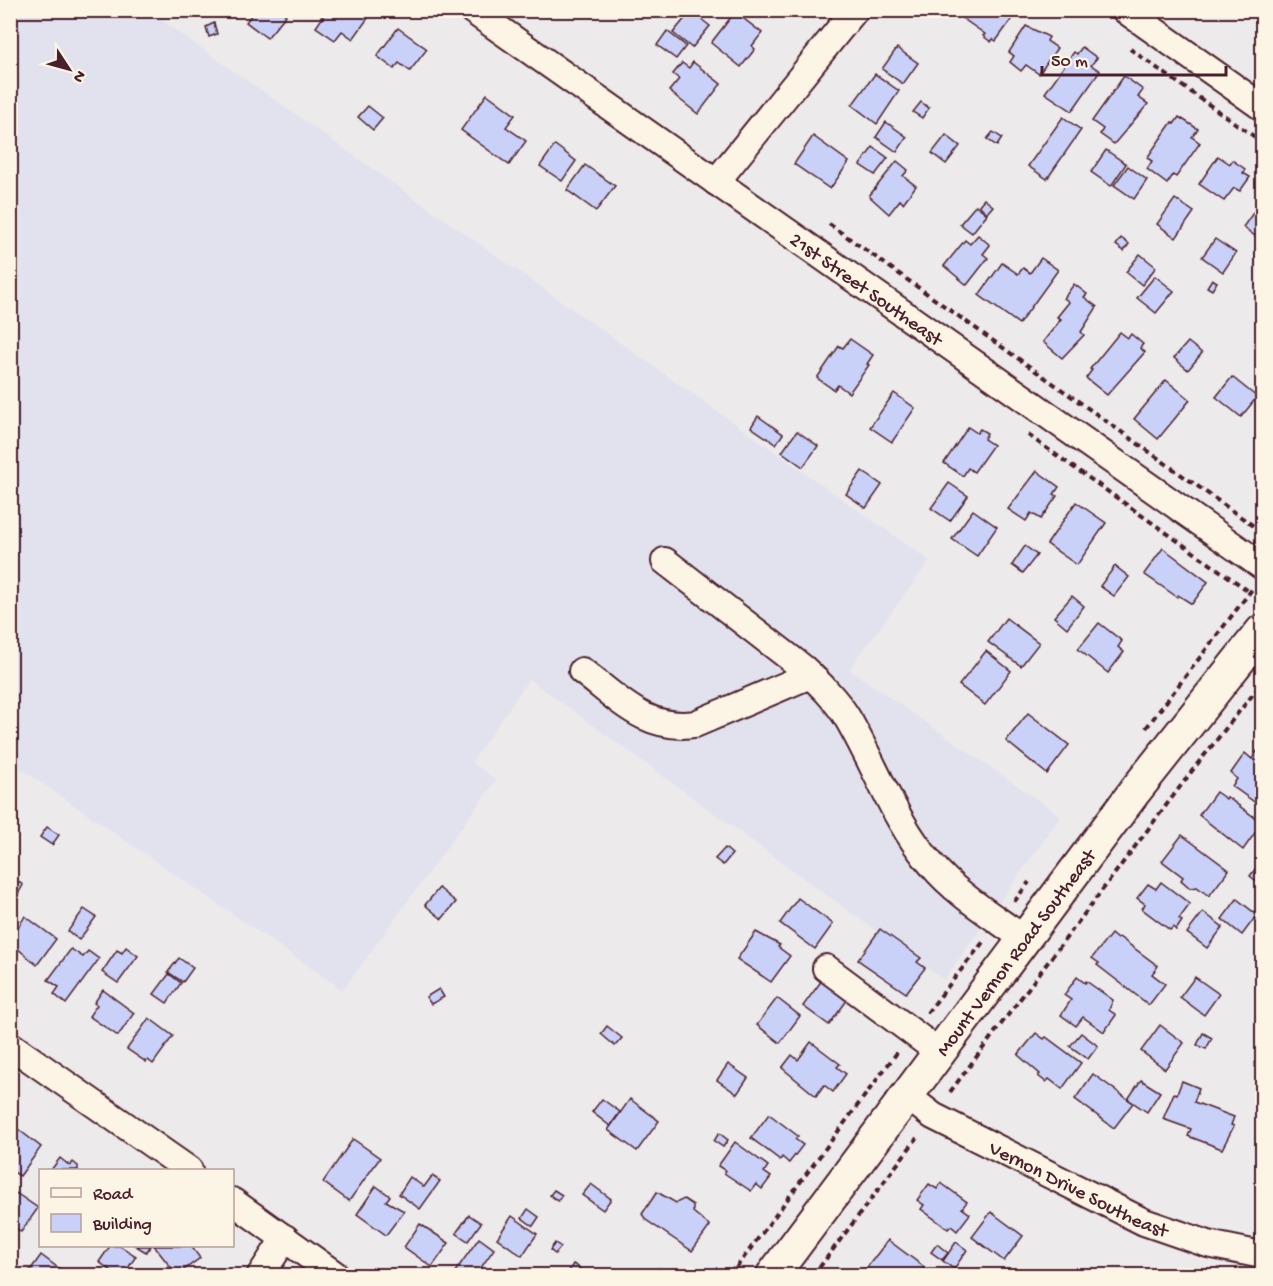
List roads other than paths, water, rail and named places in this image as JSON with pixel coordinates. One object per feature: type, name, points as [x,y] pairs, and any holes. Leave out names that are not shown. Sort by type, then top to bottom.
[{"type":"main road","name":"Mount Vernon Road Southeast","points":[[772,1275],[1135,791],[1263,631]]},
{"type":"street","name":"21st Street Southeast","points":[[472,10],[1263,566]]},
{"type":"street","points":[[716,182],[855,10]]},
{"type":"street","points":[[1125,10],[1263,107]]},
{"type":"street","points":[[665,561],[810,675],[847,717],[909,833],[931,864],[952,886],[1024,939]]},
{"type":"street","points":[[582,671],[644,718],[658,724],[677,727],[696,724],[810,675]]},
{"type":"street","points":[[826,968],[939,1052]]},
{"type":"street","points":[[10,1045],[188,1169]]},
{"type":"street","name":"Vernon Drive Southeast","points":[[907,1096],[933,1116],[1144,1222],[1208,1244],[1263,1255]]},
{"type":"street","points":[[234,1203],[337,1275]]},
{"type":"street","points":[[260,1275],[285,1238]]}]
